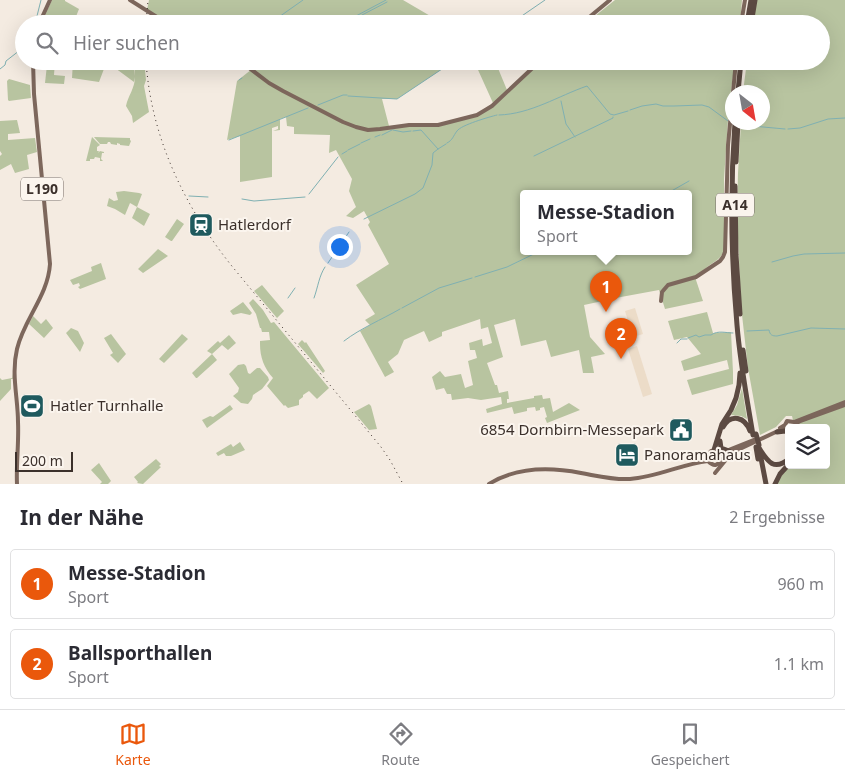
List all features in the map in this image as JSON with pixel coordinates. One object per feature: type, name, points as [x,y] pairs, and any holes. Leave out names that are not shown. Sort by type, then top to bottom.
[{"type":"highway","points":[[750,15],[753,0]]},
{"type":"highway","points":[[740,85],[742,70]]},
{"type":"highway","name":"A14","points":[[733,130],[732,207],[735,267],[744,355],[755,434]]},
{"type":"highway","name":"A14","points":[[735,267],[735,304],[741,360],[765,484]]},
{"type":"highway","points":[[719,453],[723,424],[737,396],[741,360]]},
{"type":"highway","points":[[723,424],[731,419],[740,419],[755,434]]},
{"type":"highway","points":[[719,453],[723,424]]},
{"type":"highway","points":[[775,431],[785,431]]},
{"type":"highway","points":[[720,441],[721,448],[731,452]]},
{"type":"highway","points":[[758,447],[770,463],[781,464],[785,462]]},
{"type":"highway","points":[[775,484],[785,468]]},
{"type":"main road","points":[[42,15],[50,0]]},
{"type":"main road","points":[[130,0],[154,15]]},
{"type":"main road","points":[[592,15],[610,0]]},
{"type":"main road","points":[[742,15],[745,0]]},
{"type":"main road","name":"L190","points":[[18,484],[15,359],[24,330],[47,281],[50,262],[33,70]]},
{"type":"main road","points":[[252,70],[283,91],[343,122],[364,129],[380,129],[415,124],[438,126],[474,116],[489,108],[530,70]]},
{"type":"main road","points":[[735,85],[736,70]]},
{"type":"main road","points":[[661,300],[662,290],[668,285],[696,277],[723,257],[725,252],[733,143]]},
{"type":"main road","points":[[795,424],[845,403]]},
{"type":"main road","points":[[775,431],[786,419],[802,420]]},
{"type":"main road","points":[[489,484],[511,474],[538,469],[569,471],[615,479],[634,479],[651,476],[708,458],[710,452],[731,452],[775,431],[785,429]]},
{"type":"main road","points":[[715,473],[731,452]]},
{"type":"main road","points":[[708,458],[712,464],[716,465],[721,462],[719,453]]},
{"type":"green space","points":[[52,0],[65,0],[79,9],[77,15],[45,15]]},
{"type":"green space","points":[[149,0],[403,0],[429,15],[155,15],[147,10]]},
{"type":"green space","points":[[615,0],[742,0],[741,15],[596,15]]},
{"type":"green space","points":[[757,0],[845,0],[845,484],[777,484],[787,469],[830,469],[830,424],[794,424],[792,416],[786,416],[776,427],[760,435],[748,368],[741,306],[737,215],[738,173],[741,130],[770,130],[770,85],[744,85],[746,70],[830,70],[830,15],[754,15]]},
{"type":"green space","points":[[46,70],[54,70],[54,75],[65,76],[64,84],[45,83]]},
{"type":"green space","points":[[72,70],[104,70],[99,82],[72,78]]},
{"type":"green space","points":[[118,70],[134,70],[135,76],[135,70],[145,70],[146,80],[144,86],[149,112],[133,123],[132,116],[126,106],[134,85],[135,77],[134,82]]},
{"type":"green space","points":[[251,70],[440,70],[397,99],[382,99],[389,126],[437,124],[477,114],[493,103],[478,70],[499,70],[507,90],[528,70],[734,70],[732,85],[725,85],[725,130],[727,130],[724,179],[724,250],[719,258],[696,276],[703,301],[665,309],[659,290],[584,305],[590,337],[605,354],[591,357],[594,373],[583,373],[579,350],[551,357],[546,340],[521,346],[515,319],[494,325],[503,357],[487,363],[499,393],[508,391],[509,399],[507,399],[507,403],[542,395],[543,399],[550,398],[553,412],[569,403],[580,410],[547,423],[544,407],[536,411],[535,407],[527,408],[527,411],[514,414],[512,407],[487,413],[486,409],[502,404],[501,397],[481,400],[468,398],[452,400],[451,394],[447,394],[444,388],[436,390],[432,377],[440,371],[445,377],[461,374],[465,388],[473,385],[468,361],[477,358],[475,350],[470,350],[469,343],[482,339],[483,346],[492,343],[488,327],[481,329],[480,319],[442,332],[442,336],[429,342],[424,331],[404,340],[398,354],[388,362],[394,372],[385,377],[360,331],[370,325],[365,320],[375,314],[356,285],[389,264],[368,225],[370,222],[364,211],[353,218],[346,216],[356,207],[349,191],[352,179],[336,150],[329,153],[330,135],[294,134],[294,127],[287,126],[286,117],[280,119],[280,130],[273,131],[278,129],[278,126],[272,128],[272,177],[240,182],[240,136],[227,140],[237,81]]},
{"type":"green space","points":[[9,79],[30,85],[31,98],[9,101],[7,81]]},
{"type":"green space","points":[[17,120],[20,133],[8,134],[8,140],[35,138],[37,152],[27,155],[29,169],[15,173],[11,164],[0,170],[0,156],[2,154],[0,151],[0,121]]},
{"type":"green space","points":[[92,137],[100,145],[97,147],[98,153],[100,151],[104,152],[101,159],[103,161],[95,157],[90,159],[90,161],[86,161]]},
{"type":"green space","points":[[94,137],[130,138],[131,141],[129,146],[117,143],[117,145],[111,144],[110,142],[100,144]]},
{"type":"green space","points":[[124,191],[142,194],[137,207],[130,203],[125,215],[107,206],[109,198],[114,201],[118,200],[116,192]]},
{"type":"green space","points":[[137,207],[150,214],[144,226],[132,218]]},
{"type":"green space","points":[[177,219],[184,224],[171,241],[165,237]]},
{"type":"green space","points":[[158,249],[168,256],[143,273],[138,269]]},
{"type":"green space","points":[[101,263],[106,279],[80,289],[78,287],[80,286],[79,283],[73,285],[70,280],[92,271],[91,267]]},
{"type":"green space","points":[[262,285],[284,311],[277,318],[254,291]]},
{"type":"green space","points":[[253,299],[271,323],[274,322],[329,388],[317,399],[309,391],[299,400],[299,405],[288,408],[284,406],[267,386],[273,378],[263,362],[260,341],[270,340],[269,332],[262,332],[260,328],[256,314],[249,303]]},
{"type":"green space","points":[[243,302],[252,313],[250,315],[241,313],[233,315],[230,311]]},
{"type":"green space","points":[[707,312],[713,333],[731,332],[733,384],[692,395],[687,380],[729,369],[727,360],[684,371],[681,361],[701,354],[687,337],[674,340],[668,321]]},
{"type":"green space","points":[[33,316],[41,324],[46,319],[53,328],[44,338],[29,324]]},
{"type":"green space","points":[[71,328],[78,331],[84,343],[80,352],[66,333]]},
{"type":"green space","points":[[111,334],[126,354],[118,363],[110,355],[113,353],[104,338]]},
{"type":"green space","points":[[182,334],[188,339],[164,363],[159,359]]},
{"type":"green space","points":[[229,335],[236,343],[228,350],[222,345],[212,354],[207,351],[218,341],[220,343]]},
{"type":"green space","points":[[302,340],[306,342],[325,371],[323,373],[298,344]]},
{"type":"green space","points":[[212,354],[217,360],[196,378],[192,373]]},
{"type":"green space","points":[[244,364],[248,373],[250,374],[257,368],[260,368],[269,380],[262,389],[253,395],[248,404],[241,403],[233,396],[238,392],[239,388],[229,374],[238,365]]},
{"type":"green space","points":[[12,373],[13,379],[11,379],[11,389],[0,401],[0,378],[2,380],[12,378]]},
{"type":"green space","points":[[742,388],[747,419],[731,415],[737,405]]},
{"type":"green space","points":[[369,404],[377,429],[369,430],[354,412]]},
{"type":"green space","points":[[230,405],[233,409],[207,428],[202,420],[210,416],[213,417]]},
{"type":"green space","points":[[240,442],[245,450],[231,456],[226,456],[224,453],[218,456],[216,453],[231,444],[233,447]]},
{"type":"green space","points":[[156,459],[161,464],[159,466],[161,467],[143,484],[137,483],[134,477]]},
{"type":"green space","points":[[99,463],[111,481],[108,484],[100,484],[102,482],[91,470]]},
{"type":"shaded area","points":[[635,308],[643,334],[633,337],[625,311]]},
{"type":"shaded area","points":[[637,346],[652,394],[643,397],[628,349]]},
{"type":"waterway","points":[[37,15],[41,0]]},
{"type":"waterway","points":[[282,15],[303,0]]},
{"type":"waterway","points":[[358,15],[386,0]]},
{"type":"waterway","points":[[523,15],[545,0]]},
{"type":"waterway","points":[[362,15],[387,2]]},
{"type":"waterway","points":[[0,69],[15,54]]},
{"type":"waterway","points":[[348,96],[397,99],[440,70]]},
{"type":"waterway","points":[[499,115],[533,108],[587,86],[610,114],[614,115],[628,111]]},
{"type":"waterway","points":[[318,105],[347,95]]},
{"type":"waterway","points":[[561,101],[566,124],[575,137]]},
{"type":"waterway","points":[[630,110],[656,104],[663,106],[702,105],[709,107],[725,119]]},
{"type":"waterway","points":[[229,140],[308,108]]},
{"type":"waterway","points":[[447,143],[464,126],[497,115]]},
{"type":"waterway","points":[[534,156],[613,117]]},
{"type":"waterway","points":[[788,129],[800,128],[828,119],[845,118]]},
{"type":"waterway","points":[[770,128],[785,129]]},
{"type":"waterway","points":[[382,135],[392,130]]},
{"type":"waterway","points":[[393,130],[411,131]]},
{"type":"waterway","points":[[413,131],[421,130],[438,149]]},
{"type":"waterway","points":[[375,137],[380,135]]},
{"type":"waterway","points":[[361,143],[370,139]]},
{"type":"waterway","points":[[348,150],[360,144]]},
{"type":"waterway","points":[[364,219],[415,194],[423,188],[432,165],[433,153],[446,144]]},
{"type":"waterway","points":[[342,154],[347,151]]},
{"type":"waterway","points":[[309,194],[338,157]]},
{"type":"waterway","points":[[673,190],[689,181]]},
{"type":"waterway","points":[[189,196],[208,197]]},
{"type":"waterway","points":[[242,199],[254,201],[305,197]]},
{"type":"waterway","points":[[328,263],[349,232]]},
{"type":"waterway","points":[[772,262],[804,254],[845,253]]},
{"type":"waterway","points":[[475,277],[507,267],[532,255]]},
{"type":"waterway","points":[[314,298],[325,267]]},
{"type":"waterway","points":[[402,308],[439,288],[472,278]]},
{"type":"waterway","points":[[288,298],[295,288]]},
{"type":"waterway","points":[[344,341],[400,309]]},
{"type":"waterway","points":[[747,331],[769,330],[772,335],[777,336],[811,328],[845,329]]},
{"type":"waterway","points":[[688,338],[719,332],[733,333]]},
{"type":"waterway","points":[[677,343],[681,339],[687,339]]},
{"type":"railway","points":[[147,15],[148,0]]},
{"type":"railway","points":[[147,70],[155,117],[163,143],[185,195],[199,219],[231,265],[381,447],[403,484]]},
{"type":"place","name":"Hatlerdorf","points":[[201,225]]},
{"type":"place","name":"Messe-Stadion","points":[[606,312]]},
{"type":"place","name":"Ballsporthallen","points":[[621,359]]},
{"type":"place","name":"Hatler Turnhalle","points":[[32,406]]},
{"type":"place","name":"6854 Dornbirn-Messepark","points":[[681,430]]},
{"type":"place","name":"Panoramahaus","points":[[627,455]]}]
